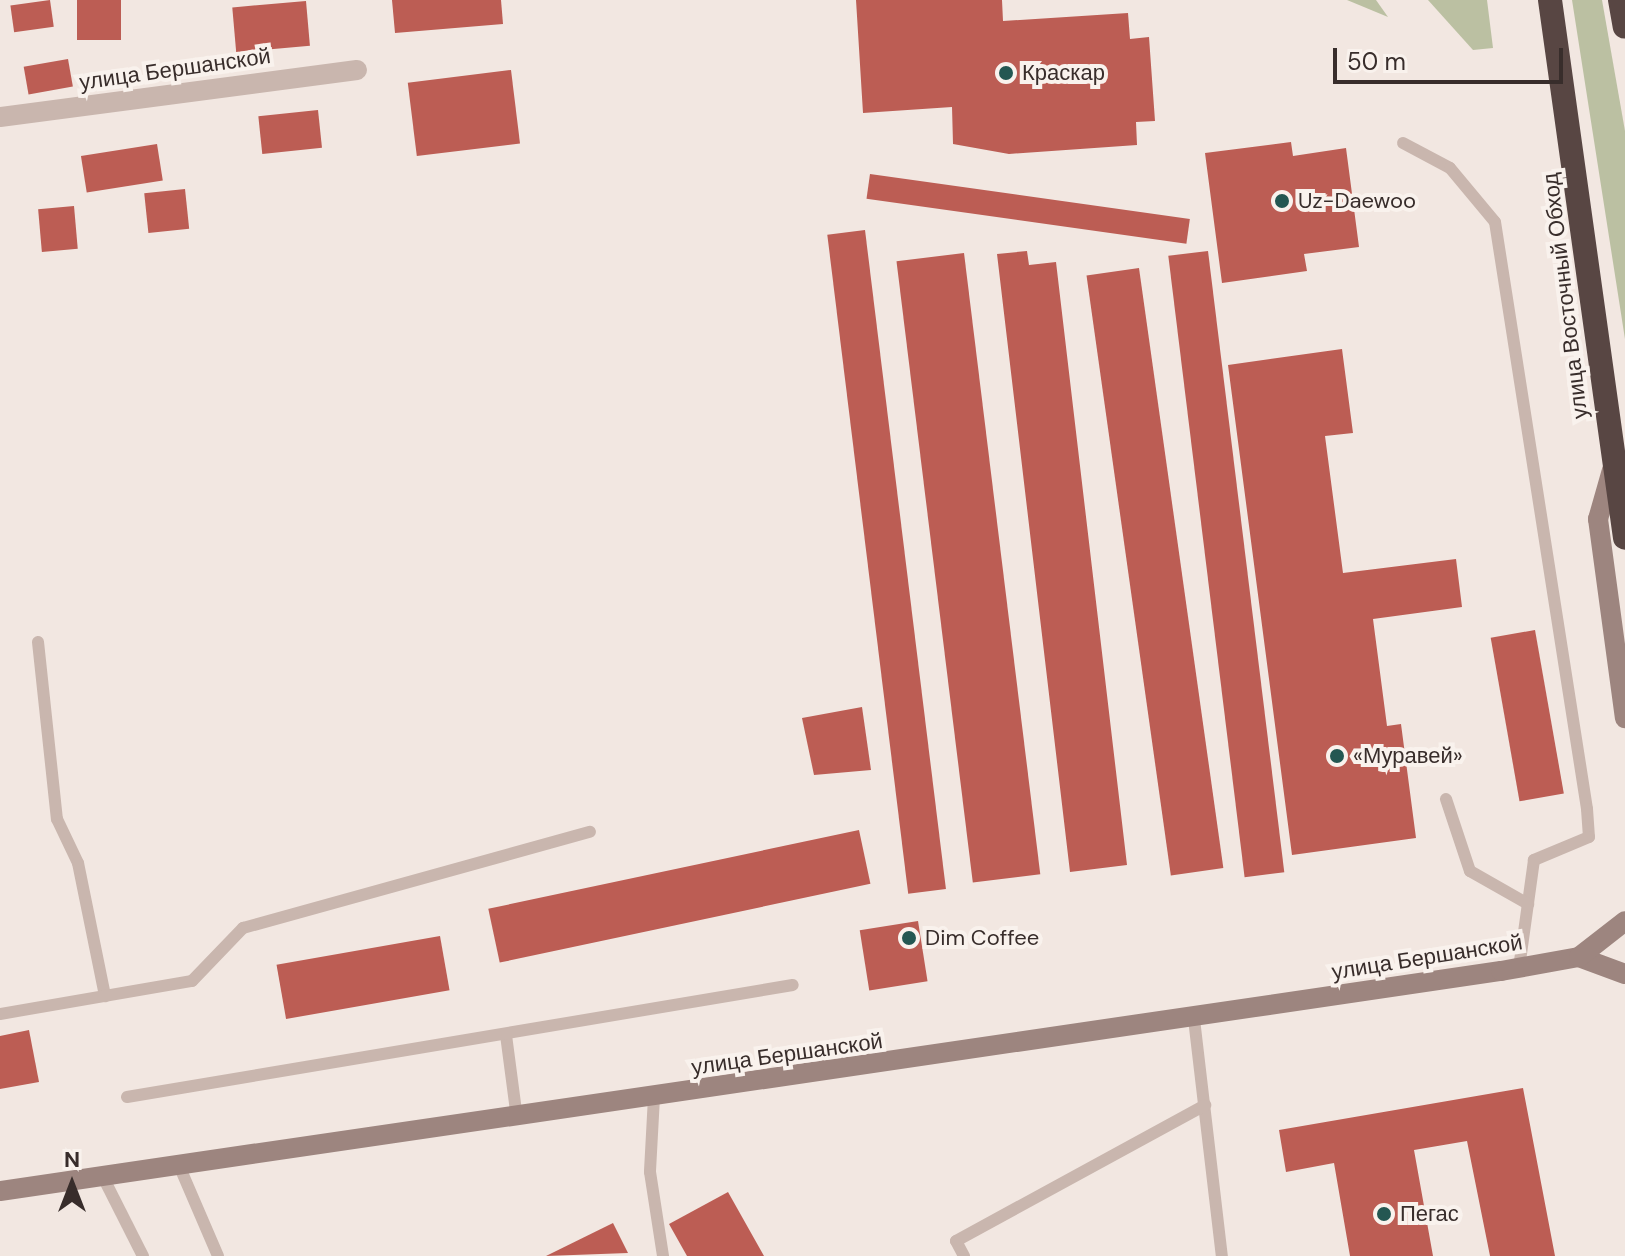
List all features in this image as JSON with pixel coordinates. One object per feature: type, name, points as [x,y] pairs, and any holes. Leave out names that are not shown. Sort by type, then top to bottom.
[{"type":"highway","name":"улица Восточный Обход","points":[[1550,0],[1612,470],[1625,538]]},
{"type":"highway","points":[[1620,0],[1625,27]]},
{"type":"street","name":"улица Бершанской","points":[[0,117],[357,70]]},
{"type":"street","points":[[1612,470],[1598,519],[1625,718]]},
{"type":"street","name":"улица Бершанской","points":[[0,1191],[1194,1019],[1519,968],[1579,957],[1625,921]]},
{"type":"street","points":[[1579,957],[1625,974]]},
{"type":"lane","points":[[1403,143],[1450,168],[1495,222],[1589,837],[1534,860],[1519,968]]},
{"type":"lane","points":[[38,642],[57,819],[78,863],[105,996]]},
{"type":"lane","points":[[1446,799],[1470,871],[1528,904]]},
{"type":"lane","points":[[0,1014],[192,981],[243,928],[590,832]]},
{"type":"lane","points":[[127,1097],[793,985]]},
{"type":"lane","points":[[1194,1019],[1222,1256]]},
{"type":"lane","points":[[506,1035],[517,1118]]},
{"type":"lane","points":[[654,1097],[650,1172],[663,1256]]},
{"type":"lane","points":[[964,1256],[956,1241],[1205,1105]]},
{"type":"lane","points":[[178,1163],[218,1256]]},
{"type":"lane","points":[[102,1175],[143,1256]]},
{"type":"green space","points":[[1347,0],[1376,0],[1388,17]]},
{"type":"green space","points":[[1428,0],[1487,0],[1493,48],[1473,50]]},
{"type":"green space","points":[[1572,0],[1602,0],[1625,131],[1625,339]]},
{"type":"building","points":[[50,0],[54,27],[14,32],[10,6]]},
{"type":"building","points":[[77,0],[121,0],[121,40],[77,40]]},
{"type":"building","points":[[392,0],[501,0],[503,24],[395,33]]},
{"type":"building","name":"Краскар","points":[[856,0],[1002,0],[1003,21],[1128,13],[1130,39],[1149,37],[1155,121],[1136,122],[1137,145],[1009,154],[953,144],[952,107],[863,113]]},
{"type":"building","points":[[306,1],[310,46],[236,52],[232,7]]},
{"type":"building","points":[[68,59],[73,87],[29,94],[24,67]]},
{"type":"building","points":[[511,70],[520,143],[417,156],[408,83]]},
{"type":"building","points":[[318,110],[322,148],[262,154],[258,116]]},
{"type":"building","name":"Uz-Daewoo","points":[[1291,142],[1293,156],[1346,148],[1359,247],[1304,254],[1307,271],[1222,283],[1205,153]]},
{"type":"building","points":[[157,144],[163,181],[87,193],[81,156]]},
{"type":"building","points":[[870,174],[1190,219],[1186,244],[867,199]]},
{"type":"building","points":[[185,189],[189,229],[148,233],[144,193]]},
{"type":"building","points":[[74,206],[78,249],[42,252],[38,209]]},
{"type":"building","points":[[865,230],[946,889],[908,894],[827,235]]},
{"type":"building","points":[[1027,251],[1029,265],[1056,262],[1127,865],[1070,872],[997,254]]},
{"type":"building","points":[[1208,251],[1284,872],[1245,877],[1168,256]]},
{"type":"building","points":[[964,253],[1040,874],[973,883],[897,261]]},
{"type":"building","points":[[1139,268],[1223,868],[1171,875],[1087,275]]},
{"type":"building","points":[[1342,349],[1353,433],[1325,436],[1343,573],[1456,559],[1462,607],[1373,619],[1387,726],[1401,724],[1416,838],[1292,855],[1228,365]]},
{"type":"building","points":[[1535,630],[1564,793],[1520,801],[1491,638]]},
{"type":"building","points":[[862,707],[871,770],[814,775],[802,718]]},
{"type":"building","points":[[859,830],[870,884],[500,963],[488,909]]},
{"type":"building","points":[[918,921],[928,981],[869,990],[860,930]]},
{"type":"building","points":[[440,936],[450,990],[286,1019],[277,965]]},
{"type":"building","points":[[29,1030],[39,1082],[0,1089],[0,1036]]},
{"type":"building","name":"Пегас","points":[[1523,1088],[1555,1256],[1490,1256],[1467,1141],[1414,1150],[1433,1256],[1350,1256],[1334,1163],[1286,1172],[1279,1130]]},
{"type":"building","points":[[728,1192],[764,1256],[687,1256],[669,1224]]},
{"type":"building","points":[[613,1223],[628,1253],[546,1256]]},
{"type":"place","name":"Краскар","points":[[1006,73]]},
{"type":"place","name":"Uz-Daewoo","points":[[1282,201]]},
{"type":"place","name":"«Муравей»","points":[[1337,756]]},
{"type":"place","name":"Dim Coffee","points":[[909,938]]},
{"type":"place","name":"Пегас","points":[[1384,1214]]}]
